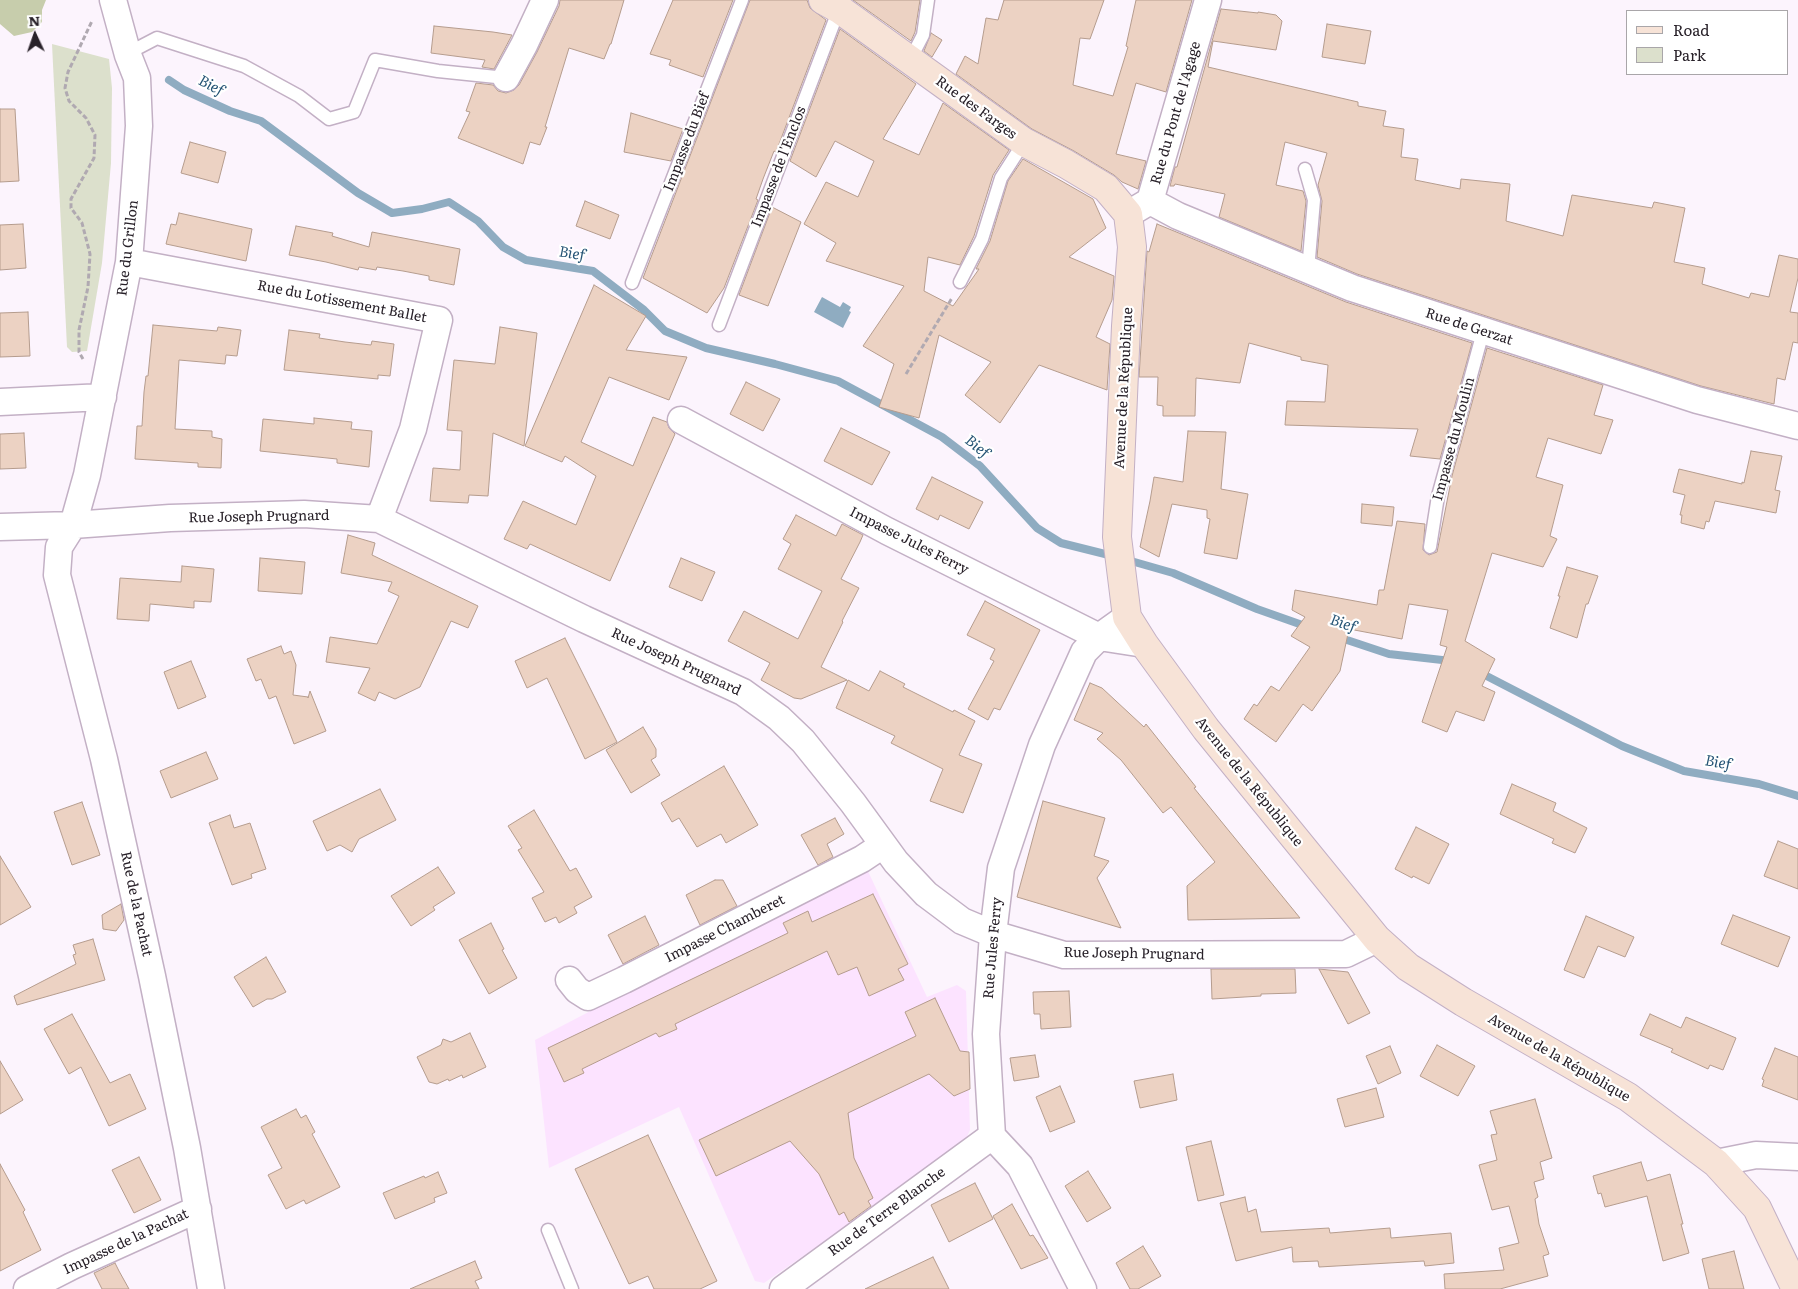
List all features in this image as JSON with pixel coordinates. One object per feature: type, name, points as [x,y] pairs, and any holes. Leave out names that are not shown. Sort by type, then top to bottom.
[{"type":"street","name":"Rue du Grillon","points":[[73,525],[87,474],[129,262],[139,126],[137,78],[128,55],[113,0]]},
{"type":"street","points":[[506,78],[545,0]]},
{"type":"street","name":"Rue du Pont de l'Agage","points":[[1139,207],[1208,0]]},
{"type":"street","name":"Rue des Farges","points":[[831,4],[1024,142],[1066,164],[1139,207]]},
{"type":"street","name":"Rue de Gerzat","points":[[1139,207],[1178,216],[1352,288],[1483,332],[1697,400],[1798,426]]},
{"type":"street","name":"Avenue de la République","points":[[1139,207],[1132,247],[1126,335],[1117,537],[1127,617],[1144,644],[1206,729],[1377,938],[1408,968],[1463,1002],[1628,1097],[1716,1163],[1757,1208],[1796,1289]]},
{"type":"street","name":"Rue du Lotissement Ballet","points":[[129,262],[439,320],[413,429],[379,519]]},
{"type":"street","points":[[0,402],[103,397]]},
{"type":"street","name":"Impasse Jules Ferry","points":[[681,420],[887,531],[1099,637],[1144,644]]},
{"type":"street","name":"Rue Joseph Prugnard","points":[[0,527],[73,525],[170,518],[304,514],[379,519],[743,692],[779,718],[803,741],[853,803],[896,862],[926,894],[962,921],[993,934],[1064,955],[1346,954],[1377,938]]},
{"type":"street","name":"Rue de la Pachat","points":[[73,525],[59,547],[57,575],[104,759],[156,995],[187,1148],[211,1289]]},
{"type":"street","name":"Rue Jules Ferry","points":[[992,1136],[986,1034],[993,934],[1001,868],[1042,745],[1084,652],[1099,637],[1127,617]]},
{"type":"street","name":"Impasse Chamberet","points":[[569,980],[576,990],[588,997],[853,864],[883,845]]},
{"type":"street","points":[[992,1136],[1020,1166],[1082,1289]]},
{"type":"street","name":"Rue de Terre Blanche","points":[[783,1289],[992,1136]]},
{"type":"street","points":[[1716,1163],[1756,1155],[1798,1157]]},
{"type":"street","name":"Impasse de la Pachat","points":[[27,1289],[72,1266],[198,1210]]},
{"type":"lane","name":"Impasse du Bief","points":[[632,283],[742,0]]},
{"type":"lane","points":[[910,60],[923,35],[928,0]]},
{"type":"lane","name":"Impasse de l'Enclos","points":[[719,325],[831,4]]},
{"type":"lane","points":[[128,55],[157,38],[244,66],[299,96],[329,120],[354,112],[375,60],[438,71],[506,78]]},
{"type":"lane","points":[[960,282],[982,239],[1000,178],[1024,142]]},
{"type":"lane","points":[[1305,169],[1314,200],[1308,270]]},
{"type":"lane","name":"Impasse du Moulin","points":[[1430,547],[1438,496],[1483,332]]},
{"type":"lane","points":[[548,1230],[572,1289]]},
{"type":"path","points":[[94,18],[68,72],[65,88],[69,101],[86,118],[95,135],[94,158],[70,199],[71,208],[82,223],[90,254],[88,287],[80,330],[79,352],[103,397]]},
{"type":"path","points":[[906,374],[960,282]]},
{"type":"shaded area","points":[[866,867],[927,997],[957,985],[966,991],[970,1130],[966,1139],[850,1224],[764,1283],[755,1281],[679,1107],[549,1168],[535,1040]]},
{"type":"green space","points":[[0,0],[46,0],[42,10],[42,22],[32,32],[14,36],[0,24]]},
{"type":"green space","points":[[52,44],[109,59],[112,88],[111,163],[102,263],[87,351],[72,352],[67,347]]},
{"type":"water","points":[[822,297],[840,307],[843,302],[851,307],[849,311],[851,312],[843,328],[814,312]]},
{"type":"building","points":[[560,0],[624,0],[611,44],[604,59],[569,48],[545,127],[547,127],[540,145],[530,142],[523,164],[458,138],[470,112],[466,111],[476,83],[493,85],[498,91],[506,93],[514,90],[519,85],[537,52],[559,6]]},
{"type":"building","points":[[673,0],[733,0],[703,77],[669,65],[671,60],[650,54]]},
{"type":"building","points":[[750,0],[807,0],[810,8],[826,20],[776,152],[774,151],[763,179],[756,199],[758,200],[724,288],[707,313],[643,278]]},
{"type":"building","points":[[853,0],[920,0],[915,32],[911,41]]},
{"type":"building","points":[[1004,0],[1104,0],[1090,39],[1080,38],[1073,85],[1113,96],[1128,47],[1126,46],[1136,0],[1192,0],[1166,92],[1136,83],[1116,154],[1146,161],[1138,189],[1122,182],[1114,175],[1074,151],[1032,129],[956,74],[965,56],[978,64],[986,18],[998,20]]},
{"type":"building","points":[[1221,9],[1276,15],[1282,21],[1276,50],[1213,41],[1208,67],[1358,102],[1358,106],[1386,111],[1383,126],[1404,129],[1401,157],[1418,159],[1415,180],[1460,189],[1461,179],[1510,184],[1506,221],[1563,236],[1572,195],[1652,208],[1654,202],[1685,208],[1674,262],[1705,268],[1702,284],[1749,298],[1751,293],[1769,297],[1779,255],[1798,259],[1798,278],[1790,312],[1798,313],[1798,343],[1793,342],[1785,380],[1777,378],[1774,404],[1701,386],[1357,274],[1317,257],[1322,201],[1318,185],[1327,153],[1285,142],[1276,185],[1303,191],[1306,201],[1301,251],[1219,217],[1225,194],[1175,184],[1170,186]]},
{"type":"building","points":[[1327,24],[1371,31],[1365,64],[1322,57]]},
{"type":"building","points":[[434,26],[512,35],[494,69],[482,67],[485,60],[431,53]]},
{"type":"building","points":[[840,29],[916,84],[883,139],[919,155],[943,103],[1009,150],[993,175],[974,236],[960,265],[928,257],[924,291],[953,306],[979,269],[976,269],[990,241],[1008,181],[1023,159],[1093,199],[1106,228],[1069,257],[1114,276],[1112,300],[1096,337],[1110,344],[1107,390],[1039,365],[1000,423],[965,395],[991,362],[939,335],[919,418],[879,407],[894,364],[863,346],[904,286],[826,261],[836,243],[804,224],[826,182],[858,197],[874,161],[835,141],[816,177],[790,161]]},
{"type":"building","points":[[931,33],[942,40],[932,57],[924,51]]},
{"type":"building","points":[[0,109],[15,109],[19,181],[0,182]]},
{"type":"building","points":[[631,113],[683,129],[671,161],[624,152]]},
{"type":"building","points":[[190,142],[226,152],[218,183],[181,173]]},
{"type":"building","points":[[585,201],[619,215],[610,239],[576,226]]},
{"type":"building","points":[[772,207],[801,222],[768,306],[739,295]]},
{"type":"building","points":[[179,213],[252,229],[246,261],[166,244],[171,224],[176,225]]},
{"type":"building","points":[[23,224],[26,268],[0,270],[0,225]]},
{"type":"building","points":[[1157,224],[1346,302],[1472,343],[1440,459],[1410,456],[1418,429],[1285,425],[1287,401],[1325,402],[1328,365],[1301,360],[1301,357],[1249,343],[1240,383],[1196,378],[1195,416],[1163,416],[1163,406],[1157,405],[1158,377],[1139,377],[1147,251],[1149,252]]},
{"type":"building","points":[[296,226],[333,233],[332,236],[369,247],[372,232],[460,249],[454,285],[429,280],[429,276],[403,271],[377,267],[376,270],[359,267],[358,270],[289,255]]},
{"type":"building","points":[[594,285],[646,316],[626,350],[687,357],[669,400],[609,377],[581,442],[633,466],[653,417],[667,422],[669,428],[675,434],[610,581],[530,544],[527,549],[504,539],[523,501],[576,525],[596,476],[565,456],[562,462],[525,446]]},
{"type":"building","points":[[28,312],[30,356],[0,357],[0,313]]},
{"type":"building","points":[[153,325],[217,331],[218,327],[241,330],[237,356],[226,355],[225,364],[179,360],[175,429],[212,431],[212,437],[222,439],[221,468],[198,467],[198,463],[135,459],[137,426],[142,426],[144,392],[146,376],[148,376]]},
{"type":"building","points":[[500,327],[537,333],[524,446],[493,433],[488,496],[469,495],[468,503],[430,501],[433,468],[460,470],[462,431],[447,430],[454,360],[495,364]]},
{"type":"building","points":[[289,330],[320,334],[319,338],[345,342],[371,345],[372,341],[394,344],[390,376],[378,375],[378,379],[284,370]]},
{"type":"building","points":[[1487,348],[1603,385],[1594,415],[1613,420],[1601,454],[1548,438],[1536,477],[1563,485],[1550,536],[1557,539],[1543,567],[1492,553],[1465,641],[1495,659],[1482,686],[1495,692],[1484,721],[1456,711],[1447,732],[1422,722],[1447,647],[1440,645],[1448,610],[1409,604],[1402,639],[1349,629],[1340,671],[1312,711],[1303,704],[1276,742],[1244,719],[1254,704],[1257,706],[1271,686],[1279,691],[1310,647],[1291,636],[1305,617],[1292,610],[1295,590],[1377,605],[1379,590],[1384,590],[1397,521],[1425,524],[1423,550],[1429,555],[1437,552],[1452,476]]},
{"type":"building","points":[[746,382],[780,399],[763,431],[730,414]]},
{"type":"building","points":[[314,418],[352,422],[351,429],[372,431],[369,467],[337,463],[337,459],[260,451],[263,419],[314,424]]},
{"type":"building","points":[[841,428],[890,452],[872,485],[824,461]]},
{"type":"building","points":[[1188,431],[1226,432],[1221,489],[1248,494],[1237,559],[1204,553],[1210,519],[1207,518],[1207,510],[1172,504],[1159,557],[1140,547],[1154,477],[1183,482]]},
{"type":"building","points":[[24,433],[26,468],[0,469],[0,434]]},
{"type":"building","points":[[1751,451],[1782,456],[1775,490],[1780,491],[1776,513],[1715,501],[1709,522],[1706,521],[1704,529],[1681,523],[1682,515],[1680,515],[1685,495],[1673,492],[1679,469],[1742,484],[1742,482],[1744,483]]},
{"type":"building","points":[[932,477],[983,502],[969,529],[940,515],[938,520],[916,509]]},
{"type":"building","points":[[1362,504],[1394,507],[1392,526],[1361,523]]},
{"type":"building","points":[[796,515],[836,536],[842,524],[863,535],[841,579],[859,588],[821,667],[847,680],[801,699],[794,698],[761,680],[770,663],[728,641],[744,611],[798,639],[822,591],[778,569],[791,544],[783,539]]},
{"type":"building","points":[[348,535],[375,543],[372,555],[478,606],[468,628],[451,621],[420,687],[395,699],[379,692],[375,701],[358,693],[370,668],[326,662],[330,637],[377,644],[399,596],[388,591],[392,582],[341,573]]},
{"type":"building","points":[[260,558],[305,562],[302,594],[258,591]]},
{"type":"building","points":[[681,558],[715,572],[702,601],[669,587]]},
{"type":"building","points":[[182,566],[214,569],[211,602],[194,601],[194,608],[150,604],[149,621],[117,619],[120,578],[181,582]]},
{"type":"building","points":[[1567,567],[1598,576],[1588,604],[1586,604],[1577,638],[1550,628]]},
{"type":"building","points":[[985,601],[1040,630],[1000,710],[994,708],[988,720],[968,709],[994,661],[990,659],[995,649],[967,635]]},
{"type":"building","points":[[565,638],[617,742],[585,759],[547,678],[527,688],[515,661]]},
{"type":"building","points":[[281,646],[284,654],[291,651],[296,665],[293,695],[308,698],[310,691],[326,731],[294,744],[276,696],[269,699],[261,679],[256,681],[247,659]]},
{"type":"building","points":[[191,661],[206,697],[178,709],[164,672]]},
{"type":"building","points":[[880,671],[905,684],[903,687],[975,721],[959,755],[982,764],[963,813],[930,801],[943,769],[891,743],[895,736],[836,708],[848,680],[869,691]]},
{"type":"building","points":[[1090,683],[1102,688],[1144,727],[1146,724],[1196,787],[1194,788],[1300,918],[1188,920],[1187,886],[1215,862],[1171,807],[1163,813],[1121,760],[1097,739],[1103,733],[1074,720]]},
{"type":"building","points":[[643,727],[656,749],[656,757],[651,760],[660,775],[631,793],[606,750]]},
{"type":"building","points":[[206,752],[218,779],[171,798],[160,771]]},
{"type":"building","points":[[724,766],[758,825],[726,843],[721,834],[697,847],[679,818],[672,822],[661,803]]},
{"type":"building","points":[[1512,784],[1556,803],[1553,811],[1587,828],[1575,853],[1552,843],[1554,839],[1500,814]]},
{"type":"building","points":[[380,789],[396,820],[359,839],[352,852],[340,845],[327,851],[313,821]]},
{"type":"building","points":[[1043,801],[1105,818],[1094,856],[1109,861],[1097,878],[1121,928],[1017,897]]},
{"type":"building","points":[[82,802],[100,855],[72,865],[54,812]]},
{"type":"building","points":[[534,810],[570,871],[576,868],[592,897],[574,907],[577,913],[559,923],[556,917],[545,922],[532,898],[544,892],[518,850],[522,848],[508,826]]},
{"type":"building","points":[[230,815],[234,828],[250,823],[266,869],[251,874],[252,878],[232,885],[209,823]]},
{"type":"building","points":[[835,818],[844,834],[827,844],[833,857],[818,865],[801,835]]},
{"type":"building","points":[[1416,827],[1449,844],[1429,884],[1395,869]]},
{"type":"building","points":[[1778,841],[1798,849],[1798,889],[1764,876]]},
{"type":"building","points":[[0,856],[31,907],[0,925]]},
{"type":"building","points":[[438,867],[455,893],[433,907],[435,910],[411,926],[391,896]]},
{"type":"building","points":[[715,880],[723,880],[737,906],[700,925],[686,895]]},
{"type":"building","points":[[873,894],[908,964],[898,969],[904,980],[869,996],[857,967],[838,975],[827,951],[675,1024],[677,1029],[659,1037],[656,1033],[582,1069],[584,1073],[564,1082],[548,1048],[788,933],[783,923],[808,911],[812,922]]},
{"type":"building","points":[[121,904],[124,920],[116,931],[103,929],[102,915]]},
{"type":"building","points":[[1733,915],[1790,937],[1778,967],[1721,944]]},
{"type":"building","points":[[645,916],[659,945],[623,964],[608,935]]},
{"type":"building","points":[[1586,916],[1634,937],[1625,957],[1598,946],[1584,978],[1564,970]]},
{"type":"building","points":[[491,923],[504,949],[502,950],[517,978],[489,994],[459,940]]},
{"type":"building","points":[[93,939],[105,980],[17,1005],[14,996],[76,964],[73,955],[76,954],[73,945]]},
{"type":"building","points":[[266,957],[286,992],[253,1007],[234,977]]},
{"type":"building","points":[[1211,969],[1295,969],[1296,993],[1212,999]]},
{"type":"building","points":[[1319,969],[1348,972],[1370,1013],[1348,1024]]},
{"type":"building","points":[[1069,991],[1071,1027],[1041,1029],[1040,1014],[1034,1014],[1033,992]]},
{"type":"building","points":[[935,998],[960,1051],[969,1052],[970,1089],[954,1096],[929,1074],[848,1113],[854,1158],[873,1198],[868,1201],[871,1206],[849,1222],[844,1212],[839,1215],[819,1174],[790,1141],[716,1176],[699,1140],[916,1036],[905,1012]]},
{"type":"building","points":[[72,1014],[110,1083],[130,1074],[146,1109],[109,1126],[81,1067],[69,1074],[44,1029]]},
{"type":"building","points":[[1650,1014],[1681,1028],[1686,1017],[1736,1038],[1723,1070],[1710,1065],[1708,1069],[1671,1052],[1673,1049],[1640,1035]]},
{"type":"building","points":[[470,1033],[486,1067],[463,1078],[462,1075],[437,1084],[429,1082],[417,1057],[441,1045],[443,1039],[451,1042]]},
{"type":"building","points":[[1437,1045],[1475,1066],[1458,1096],[1420,1076]]},
{"type":"building","points":[[1390,1046],[1401,1073],[1378,1084],[1366,1056]]},
{"type":"building","points":[[1775,1048],[1798,1057],[1798,1100],[1762,1086],[1764,1080],[1762,1079]]},
{"type":"building","points":[[1035,1055],[1039,1077],[1014,1081],[1010,1058]]},
{"type":"building","points":[[0,1061],[23,1100],[0,1114]]},
{"type":"building","points":[[1173,1074],[1177,1100],[1140,1108],[1134,1081]]},
{"type":"building","points":[[1060,1086],[1075,1122],[1050,1132],[1036,1097]]},
{"type":"building","points":[[1376,1088],[1384,1117],[1345,1127],[1337,1099]]},
{"type":"building","points":[[1535,1099],[1552,1158],[1540,1162],[1544,1179],[1534,1182],[1538,1197],[1535,1199],[1539,1224],[1549,1254],[1543,1256],[1548,1276],[1500,1289],[1445,1289],[1444,1274],[1504,1270],[1499,1248],[1519,1243],[1509,1206],[1492,1210],[1479,1165],[1497,1160],[1491,1135],[1497,1134],[1490,1111]]},
{"type":"building","points":[[296,1109],[301,1118],[306,1115],[315,1132],[312,1134],[340,1187],[306,1204],[304,1200],[286,1209],[268,1175],[282,1168],[261,1127]]},
{"type":"building","points":[[648,1135],[717,1281],[700,1289],[654,1289],[648,1276],[629,1284],[575,1169]]},
{"type":"building","points":[[1211,1141],[1224,1195],[1198,1201],[1186,1147]]},
{"type":"building","points":[[139,1157],[161,1200],[134,1213],[112,1170]]},
{"type":"building","points":[[1641,1162],[1647,1181],[1670,1174],[1689,1253],[1663,1261],[1647,1196],[1605,1207],[1601,1193],[1598,1194],[1593,1176]]},
{"type":"building","points":[[0,1164],[25,1210],[23,1212],[41,1250],[0,1271]]},
{"type":"building","points":[[1088,1171],[1111,1208],[1087,1222],[1065,1186]]},
{"type":"building","points":[[438,1172],[447,1193],[434,1198],[435,1202],[395,1219],[383,1193]]},
{"type":"building","points":[[975,1183],[993,1219],[949,1242],[931,1205]]},
{"type":"building","points":[[1245,1197],[1248,1212],[1256,1209],[1261,1232],[1329,1228],[1330,1233],[1390,1228],[1391,1238],[1451,1233],[1454,1263],[1425,1266],[1424,1261],[1319,1267],[1318,1261],[1293,1262],[1292,1247],[1236,1261],[1220,1203]]},
{"type":"building","points":[[1012,1204],[1030,1236],[1033,1235],[1048,1258],[1021,1269],[993,1216]]},
{"type":"building","points":[[1143,1246],[1161,1276],[1138,1289],[1130,1289],[1116,1263]]},
{"type":"building","points":[[1734,1251],[1744,1289],[1709,1289],[1702,1259]]},
{"type":"building","points":[[933,1257],[949,1289],[865,1289]]},
{"type":"building","points":[[475,1261],[482,1278],[475,1281],[479,1289],[410,1289]]},
{"type":"building","points":[[115,1263],[129,1289],[102,1289],[94,1273]]},
{"type":"waterway","name":"Bief","points":[[169,80],[184,90],[230,111],[261,121],[358,193],[392,213],[422,209],[449,202],[478,221],[503,247],[526,260],[593,271],[644,310],[665,331],[706,348],[838,381],[942,437],[980,466],[1037,528],[1061,543],[1113,556]]},
{"type":"waterway","name":"Bief","points":[[1124,559],[1173,573],[1257,609],[1308,627]]},
{"type":"waterway","name":"Bief","points":[[1338,637],[1389,654],[1451,661]]},
{"type":"waterway","name":"Bief","points":[[1477,671],[1622,746],[1684,771],[1759,784],[1798,796]]}]
